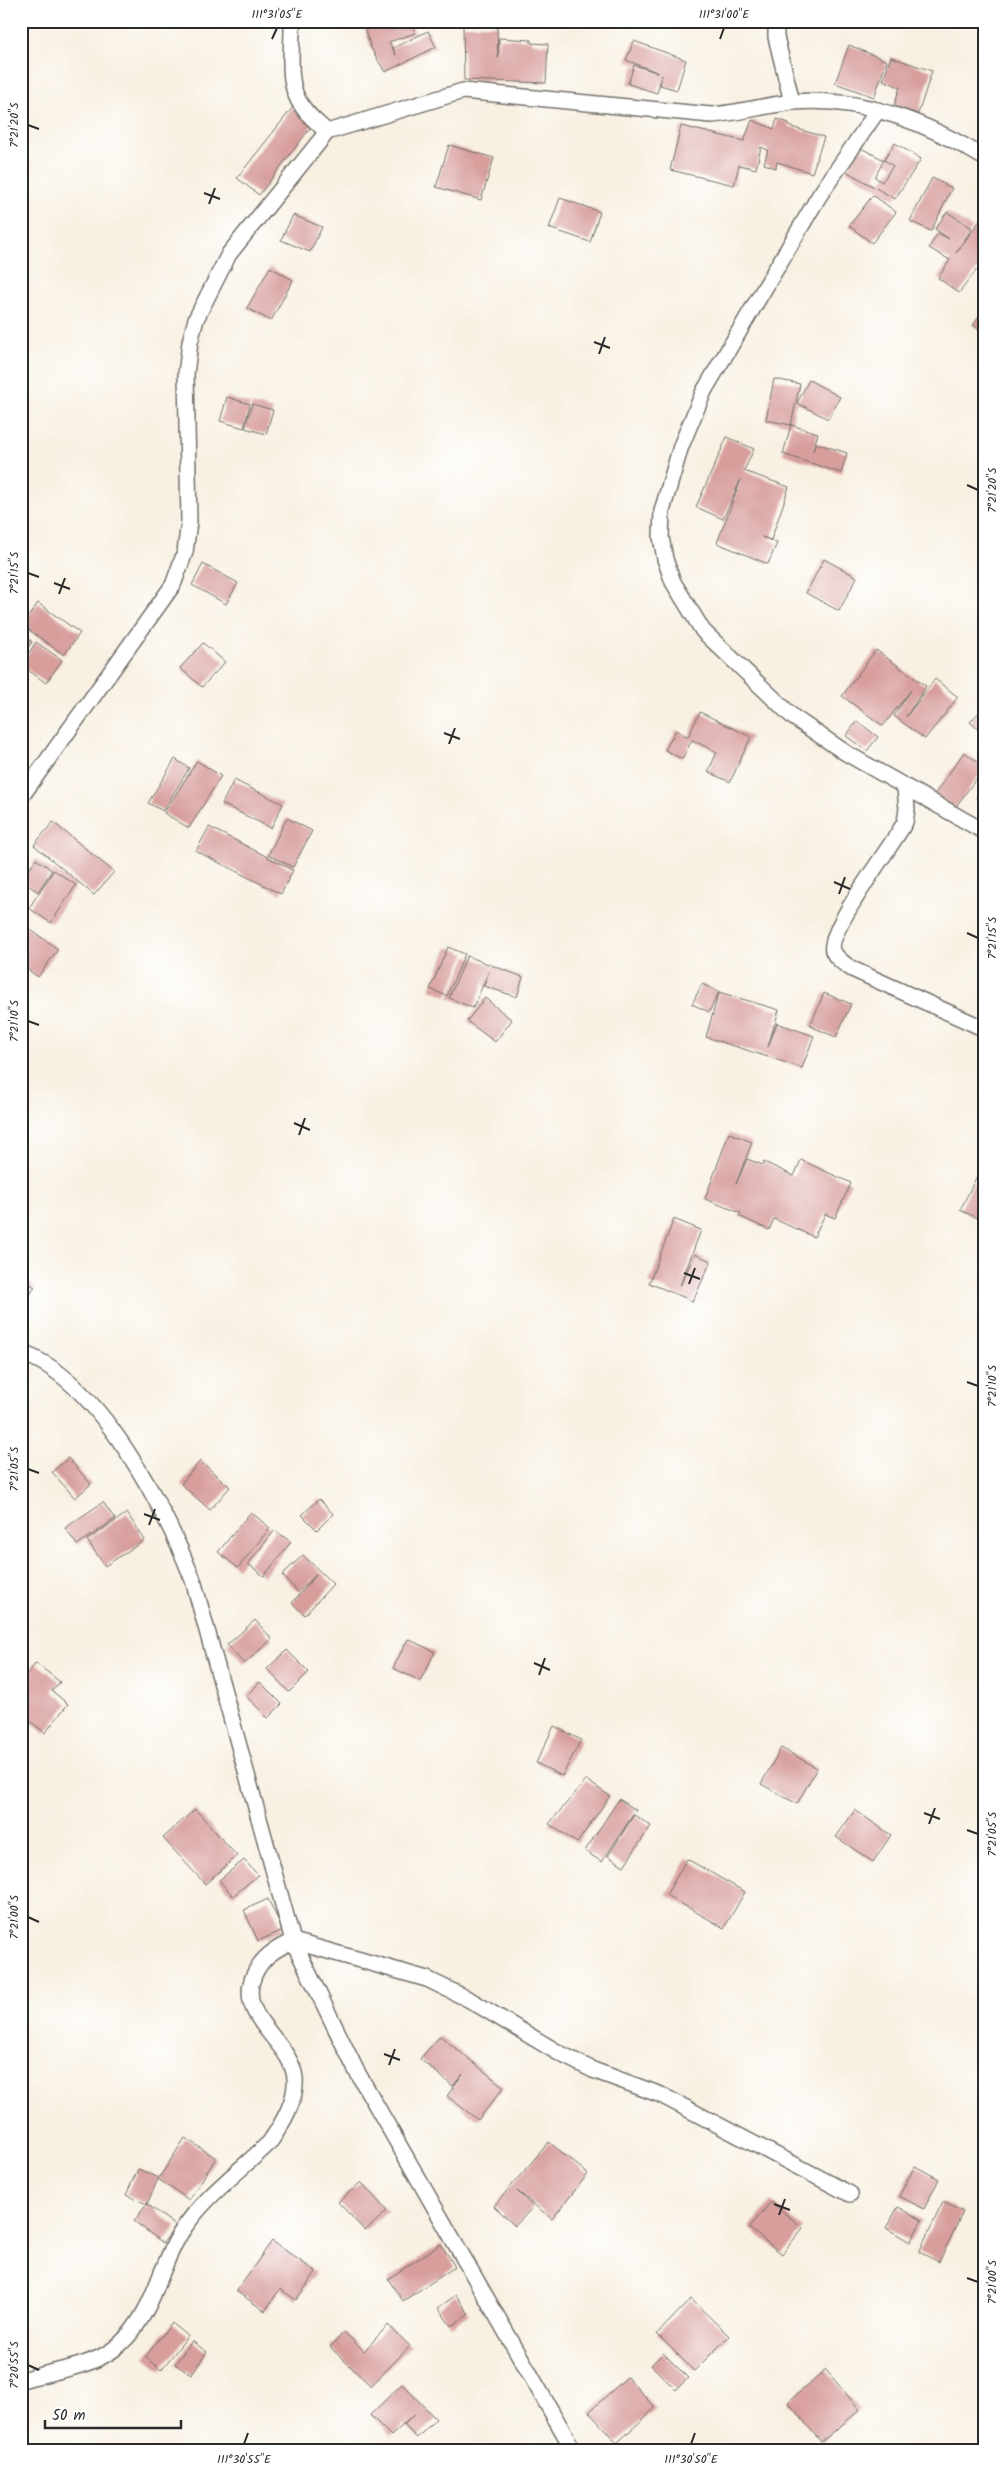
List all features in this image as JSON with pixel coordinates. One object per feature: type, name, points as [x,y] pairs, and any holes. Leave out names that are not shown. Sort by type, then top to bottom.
[{"type":"street","points":[[776,21],[776,37],[792,102]]},
{"type":"street","points":[[296,23],[292,83],[295,95],[302,108],[327,132]]},
{"type":"street","points":[[21,798],[173,585],[184,552],[189,522],[186,374],[190,342],[196,319],[229,254],[327,132],[463,90],[702,115],[733,114],[792,102],[820,101],[878,110],[920,123],[953,138],[985,158]]},
{"type":"street","points":[[878,110],[819,196],[704,391],[681,446],[662,511],[661,537],[665,559],[673,582],[703,631],[723,653],[793,717],[846,753],[985,832]]},
{"type":"street","points":[[906,788],[908,809],[905,822],[853,901],[832,938],[833,950],[840,961],[852,969],[985,1029]]},
{"type":"street","points":[[21,1353],[53,1369],[76,1388],[109,1426],[154,1496],[179,1546],[193,1580],[293,1941],[356,2070],[574,2451]]},
{"type":"street","points":[[21,2380],[92,2361],[123,2342],[143,2317],[171,2250],[194,2213],[270,2142],[278,2131],[290,2104],[295,2077],[290,2062],[258,2019],[251,2003],[250,1991],[252,1978],[266,1957],[276,1949],[293,1941],[427,1979],[470,2000],[557,2052],[594,2070],[661,2094],[850,2194]]},
{"type":"building","points":[[389,21],[411,21],[415,33],[389,42],[396,55],[393,48],[428,31],[436,47],[385,72],[371,48],[365,30]]},
{"type":"building","points":[[463,25],[497,25],[498,58],[499,38],[531,40],[531,43],[548,44],[546,83],[464,80]]},
{"type":"building","points":[[634,41],[686,60],[677,90],[660,85],[662,75],[657,93],[628,84],[634,65],[659,73],[626,60]]},
{"type":"building","points":[[849,45],[887,61],[874,97],[835,83]]},
{"type":"building","points":[[891,57],[932,71],[918,114],[894,106],[900,87],[883,80]]},
{"type":"building","points":[[293,107],[314,123],[259,195],[237,178]]},
{"type":"building","points":[[777,119],[789,123],[788,126],[824,137],[812,173],[777,162],[776,168],[764,164],[768,150],[761,147],[756,169],[739,165],[734,185],[670,170],[681,126],[744,141],[752,120],[774,129]]},
{"type":"building","points":[[895,143],[921,159],[895,199],[846,171],[859,147],[884,160]],"holes":[[[884,160],[893,166],[882,182],[875,177]]]},
{"type":"building","points":[[449,145],[494,158],[481,200],[436,187]]},
{"type":"building","points":[[932,178],[952,188],[931,231],[910,221]]},
{"type":"building","points":[[873,195],[896,212],[872,243],[849,226]]},
{"type":"building","points":[[560,198],[600,212],[590,242],[549,228]]},
{"type":"building","points":[[947,212],[972,228],[956,253],[982,218],[985,220],[985,259],[959,293],[938,278],[950,260],[929,248],[938,233],[949,239],[935,229]]},
{"type":"building","points":[[293,215],[322,227],[310,252],[281,240]]},
{"type":"building","points":[[270,267],[293,280],[271,321],[247,308]]},
{"type":"building","points":[[985,309],[985,334],[973,325]]},
{"type":"building","points":[[774,379],[800,384],[791,425],[766,420]]},
{"type":"building","points":[[809,380],[840,397],[828,419],[797,403]]},
{"type":"building","points":[[227,397],[250,404],[244,428],[220,421]]},
{"type":"building","points":[[252,404],[273,410],[266,434],[245,428]]},
{"type":"building","points":[[791,425],[818,433],[813,451],[816,443],[847,453],[841,473],[783,454]]},
{"type":"building","points":[[727,437],[754,449],[744,471],[789,487],[771,540],[762,537],[777,543],[768,564],[717,543],[741,479],[723,519],[696,507]]},
{"type":"building","points":[[824,559],[857,577],[839,611],[806,593]]},
{"type":"building","points":[[203,564],[238,583],[226,604],[192,585]]},
{"type":"building","points":[[38,603],[80,633],[64,655],[22,625]]},
{"type":"building","points":[[21,635],[32,642],[21,657]]},
{"type":"building","points":[[36,642],[62,660],[46,683],[21,665]]},
{"type":"building","points":[[203,643],[225,662],[202,687],[180,668]]},
{"type":"building","points":[[876,650],[926,686],[906,717],[935,679],[958,697],[925,739],[894,716],[911,690],[883,726],[842,696]]},
{"type":"building","points":[[985,706],[985,736],[970,722]]},
{"type":"building","points":[[700,712],[751,737],[730,782],[708,772],[717,752],[692,740],[682,759],[665,750],[676,730],[688,737]]},
{"type":"building","points":[[857,721],[878,737],[867,751],[846,736]]},
{"type":"building","points":[[964,752],[985,767],[954,809],[934,795]]},
{"type":"building","points":[[175,759],[189,768],[163,811],[148,803]]},
{"type":"building","points":[[197,761],[221,776],[189,828],[164,813]]},
{"type":"building","points":[[234,780],[283,804],[271,828],[222,804]]},
{"type":"building","points":[[985,787],[985,804],[976,798]]},
{"type":"building","points":[[287,818],[312,831],[293,867],[268,855]]},
{"type":"building","points":[[53,822],[114,872],[94,895],[34,845]]},
{"type":"building","points":[[209,827],[293,870],[281,894],[196,851]]},
{"type":"building","points":[[36,859],[52,870],[38,892],[22,881]]},
{"type":"building","points":[[54,870],[76,885],[51,923],[29,908]]},
{"type":"building","points":[[21,923],[58,949],[38,977],[21,965]]},
{"type":"building","points":[[448,947],[465,954],[447,996],[430,989]]},
{"type":"building","points":[[467,956],[523,977],[517,997],[484,986],[489,971],[473,1008],[449,998]]},
{"type":"building","points":[[702,984],[719,992],[709,1012],[692,1004]]},
{"type":"building","points":[[719,992],[779,1010],[768,1047],[777,1023],[814,1036],[802,1068],[706,1037]]},
{"type":"building","points":[[824,993],[851,1004],[836,1037],[810,1026]]},
{"type":"building","points":[[485,998],[512,1020],[495,1042],[467,1021]]},
{"type":"building","points":[[729,1133],[752,1142],[736,1184],[747,1159],[763,1165],[764,1162],[794,1176],[801,1160],[851,1183],[835,1218],[825,1214],[814,1237],[774,1219],[769,1230],[739,1216],[741,1213],[705,1199]]},
{"type":"building","points":[[985,1160],[985,1219],[984,1221],[960,1210]]},
{"type":"building","points":[[674,1219],[701,1230],[680,1286],[695,1254],[711,1261],[693,1301],[649,1283]]},
{"type":"building","points":[[21,1278],[35,1287],[21,1308]]},
{"type":"building","points":[[68,1458],[91,1484],[75,1498],[52,1472]]},
{"type":"building","points":[[200,1461],[230,1487],[210,1510],[181,1484]]},
{"type":"building","points":[[319,1499],[333,1514],[317,1530],[302,1515]]},
{"type":"building","points":[[103,1502],[115,1519],[77,1545],[65,1528]]},
{"type":"building","points":[[251,1512],[270,1528],[238,1568],[218,1552]]},
{"type":"building","points":[[127,1513],[145,1540],[105,1566],[87,1540]]},
{"type":"building","points":[[275,1530],[291,1542],[264,1576],[248,1564]]},
{"type":"building","points":[[303,1555],[333,1584],[305,1615],[292,1603],[317,1574],[298,1592],[282,1575]]},
{"type":"building","points":[[255,1620],[272,1639],[244,1664],[227,1645]]},
{"type":"building","points":[[408,1639],[435,1652],[420,1681],[393,1668]]},
{"type":"building","points":[[287,1650],[309,1672],[289,1692],[267,1669]]},
{"type":"building","points":[[36,1663],[60,1682],[52,1691],[68,1704],[45,1733],[21,1714],[21,1681]]},
{"type":"building","points":[[260,1682],[282,1704],[268,1718],[246,1696]]},
{"type":"building","points":[[554,1726],[581,1740],[562,1776],[536,1763]]},
{"type":"building","points":[[781,1748],[817,1768],[797,1804],[761,1784]]},
{"type":"building","points":[[586,1780],[610,1796],[577,1843],[549,1824]]},
{"type":"building","points":[[619,1799],[636,1810],[602,1862],[585,1851]]},
{"type":"building","points":[[195,1809],[237,1856],[205,1884],[163,1838]]},
{"type":"building","points":[[855,1810],[891,1835],[873,1862],[836,1837]]},
{"type":"building","points":[[634,1815],[651,1826],[624,1866],[608,1856]]},
{"type":"building","points":[[687,1859],[745,1892],[724,1928],[666,1895]]},
{"type":"building","points":[[244,1860],[258,1875],[233,1896],[219,1880]]},
{"type":"building","points":[[268,1899],[283,1930],[258,1941],[244,1910]]},
{"type":"building","points":[[440,2036],[504,2087],[478,2120],[447,2096],[463,2074],[453,2086],[420,2059]]},
{"type":"building","points":[[185,2138],[216,2158],[189,2200],[158,2179],[147,2204],[126,2195],[138,2169],[159,2178]]},
{"type":"building","points":[[549,2142],[588,2174],[552,2219],[517,2191],[533,2207],[515,2226],[494,2206]]},
{"type":"building","points":[[915,2166],[939,2179],[924,2209],[899,2196]]},
{"type":"building","points":[[361,2182],[387,2211],[365,2231],[338,2202]]},
{"type":"building","points":[[771,2202],[803,2228],[782,2254],[749,2228]]},
{"type":"building","points":[[943,2202],[963,2212],[939,2262],[919,2252]]},
{"type":"building","points":[[147,2204],[176,2226],[163,2243],[134,2221]]},
{"type":"building","points":[[898,2207],[922,2220],[910,2242],[886,2228]]},
{"type":"building","points":[[272,2241],[316,2272],[296,2300],[280,2289],[265,2311],[236,2291]]},
{"type":"building","points":[[441,2244],[455,2267],[403,2301],[388,2279]]},
{"type":"building","points":[[456,2295],[469,2314],[451,2326],[438,2308]]},
{"type":"building","points":[[691,2299],[729,2336],[694,2371],[657,2334]]},
{"type":"building","points":[[172,2323],[188,2336],[161,2370],[145,2357]]},
{"type":"building","points":[[388,2325],[410,2346],[371,2386],[330,2347],[344,2332],[364,2351]]},
{"type":"building","points":[[192,2341],[207,2352],[191,2375],[175,2364]]},
{"type":"building","points":[[663,2353],[688,2378],[676,2390],[651,2365]]},
{"type":"building","points":[[826,2370],[860,2410],[821,2442],[788,2402]]},
{"type":"building","points":[[627,2377],[655,2408],[617,2443],[589,2412]]},
{"type":"building","points":[[402,2384],[436,2419],[417,2438],[404,2425],[414,2415],[391,2436],[370,2415]]}]
